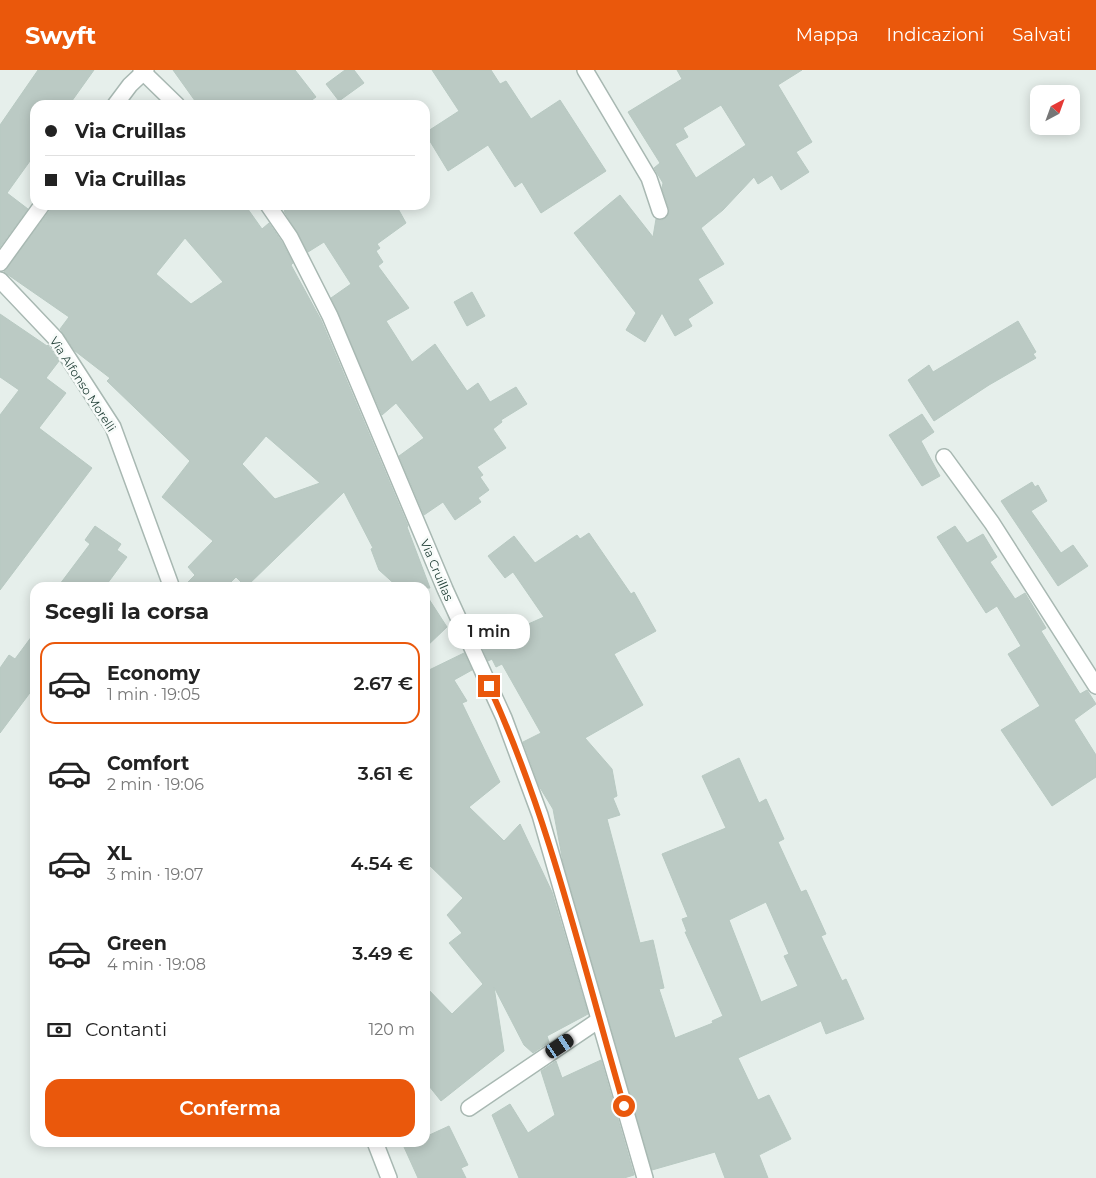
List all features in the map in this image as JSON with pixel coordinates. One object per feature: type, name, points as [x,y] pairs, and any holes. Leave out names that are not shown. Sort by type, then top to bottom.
[{"type":"street","points":[[586,70],[649,178],[660,211]]},
{"type":"street","points":[[119,100],[144,71],[172,100]]},
{"type":"street","points":[[0,263],[38,210]]},
{"type":"street","name":"Via Cruillas","points":[[272,210],[290,236],[330,316],[444,589],[504,718],[540,815],[645,1178]]},
{"type":"street","name":"Via Alfonso Morelli","points":[[0,280],[56,339],[113,427],[170,582]]},
{"type":"street","points":[[944,457],[992,523],[1096,686]]},
{"type":"street","points":[[469,1108],[599,1020]]},
{"type":"street","points":[[378,1147],[388,1178]]},
{"type":"building","points":[[38,70],[94,70],[73,100],[30,100],[30,161],[7,193],[28,209],[0,247],[0,125]]},
{"type":"building","points":[[173,70],[295,70],[316,97],[312,100],[194,100]]},
{"type":"building","points":[[345,70],[354,70],[364,83],[340,100],[338,100],[326,84]]},
{"type":"building","points":[[432,70],[491,70],[500,84],[506,81],[531,119],[560,100],[606,171],[541,213],[522,182],[515,187],[488,145],[448,171],[430,141],[430,130],[459,111]]},
{"type":"building","points":[[677,70],[802,70],[778,85],[812,142],[796,152],[809,172],[781,190],[772,175],[758,184],[754,177],[723,210],[701,228],[724,264],[698,279],[713,303],[688,319],[692,326],[675,336],[662,313],[645,342],[626,330],[636,313],[574,233],[620,195],[653,237],[656,219],[662,220],[667,217],[669,209],[662,188],[663,183],[654,168],[660,163],[628,112],[682,79]],"holes":[[[721,105],[746,145],[696,178],[675,144],[688,137],[683,128]]]},
{"type":"building","points":[[50,210],[249,210],[262,229],[269,223],[282,242],[293,263],[291,265],[321,320],[408,526],[428,582],[392,582],[379,570],[371,549],[373,548],[344,492],[251,582],[241,582],[236,577],[231,582],[188,582],[195,575],[188,567],[213,541],[162,497],[190,461],[107,381],[110,378],[75,351],[60,329],[69,317],[4,272]],"holes":[[[185,238],[223,282],[191,304],[156,274]],[[266,436],[320,483],[275,499],[242,464]]]},
{"type":"building","points":[[399,210],[406,223],[377,244],[380,248],[376,251],[383,262],[378,266],[409,308],[386,321],[412,362],[435,344],[467,391],[478,383],[490,402],[516,387],[527,404],[501,420],[502,422],[493,429],[506,448],[477,467],[483,475],[480,477],[489,490],[478,498],[481,502],[455,520],[443,502],[424,515],[399,456],[424,438],[396,403],[382,415],[331,298],[351,284],[324,242],[308,252],[284,211]]},
{"type":"building","points":[[472,292],[485,316],[467,326],[454,302]]},
{"type":"building","points":[[0,314],[48,345],[59,361],[46,378],[66,393],[39,428],[92,468],[0,590],[0,415],[19,390],[0,377]]},
{"type":"building","points":[[1018,321],[1036,352],[1033,354],[1036,358],[989,385],[934,421],[908,380],[929,365],[933,372]]},
{"type":"building","points":[[922,414],[934,432],[921,441],[940,476],[922,486],[889,435]]},
{"type":"building","points":[[1032,482],[1035,487],[1038,485],[1047,501],[1031,511],[1061,553],[1073,545],[1088,566],[1058,586],[1001,501]]},
{"type":"building","points":[[95,526],[121,544],[117,550],[127,557],[108,582],[62,582],[90,544],[85,540]]},
{"type":"building","points":[[955,526],[967,543],[983,534],[997,557],[990,562],[1015,599],[1025,593],[1046,628],[1041,631],[1080,694],[1087,690],[1096,704],[1074,720],[1096,755],[1096,777],[1052,806],[1001,730],[1040,706],[1008,654],[1021,646],[997,606],[986,613],[937,537]]},
{"type":"building","points":[[589,533],[631,594],[634,592],[656,631],[614,654],[643,705],[585,738],[612,769],[617,796],[613,798],[620,815],[607,819],[640,943],[653,940],[664,988],[659,989],[675,1038],[713,1023],[712,1021],[723,1016],[685,932],[687,932],[682,919],[688,917],[662,854],[726,828],[702,776],[739,758],[759,803],[766,799],[784,839],[778,842],[801,892],[806,890],[826,934],[821,936],[842,981],[846,979],[864,1019],[826,1034],[821,1021],[738,1058],[758,1100],[769,1095],[791,1139],[759,1155],[768,1178],[725,1178],[715,1152],[652,1170],[563,862],[553,809],[539,786],[523,742],[541,733],[502,664],[496,667],[492,659],[488,661],[481,645],[544,617],[513,572],[505,578],[488,556],[514,536],[535,563],[577,535],[580,539]],"holes":[[[766,902],[789,954],[784,956],[798,986],[761,1002],[729,920]]]},
{"type":"building","points":[[430,601],[447,627],[430,643]]},
{"type":"building","points":[[30,639],[30,693],[0,733],[0,668],[9,655],[15,659]]},
{"type":"building","points":[[464,653],[472,670],[454,680],[467,701],[462,703],[500,782],[469,807],[504,841],[520,824],[552,892],[588,1014],[547,1036],[549,1042],[533,1053],[524,1045],[494,987],[504,1051],[441,1101],[430,1087],[430,991],[452,1014],[483,984],[449,943],[462,933],[447,915],[463,898],[430,866],[430,670]]},
{"type":"building","points":[[601,1060],[634,1175],[624,1178],[519,1178],[492,1115],[510,1104],[528,1133],[555,1115],[541,1071],[556,1061],[562,1078]]},
{"type":"building","points":[[449,1126],[468,1165],[461,1168],[466,1178],[418,1178],[404,1147],[430,1147],[430,1135]]},
{"type":"route","points":[[489,686],[504,718],[540,815],[624,1106]]}]
